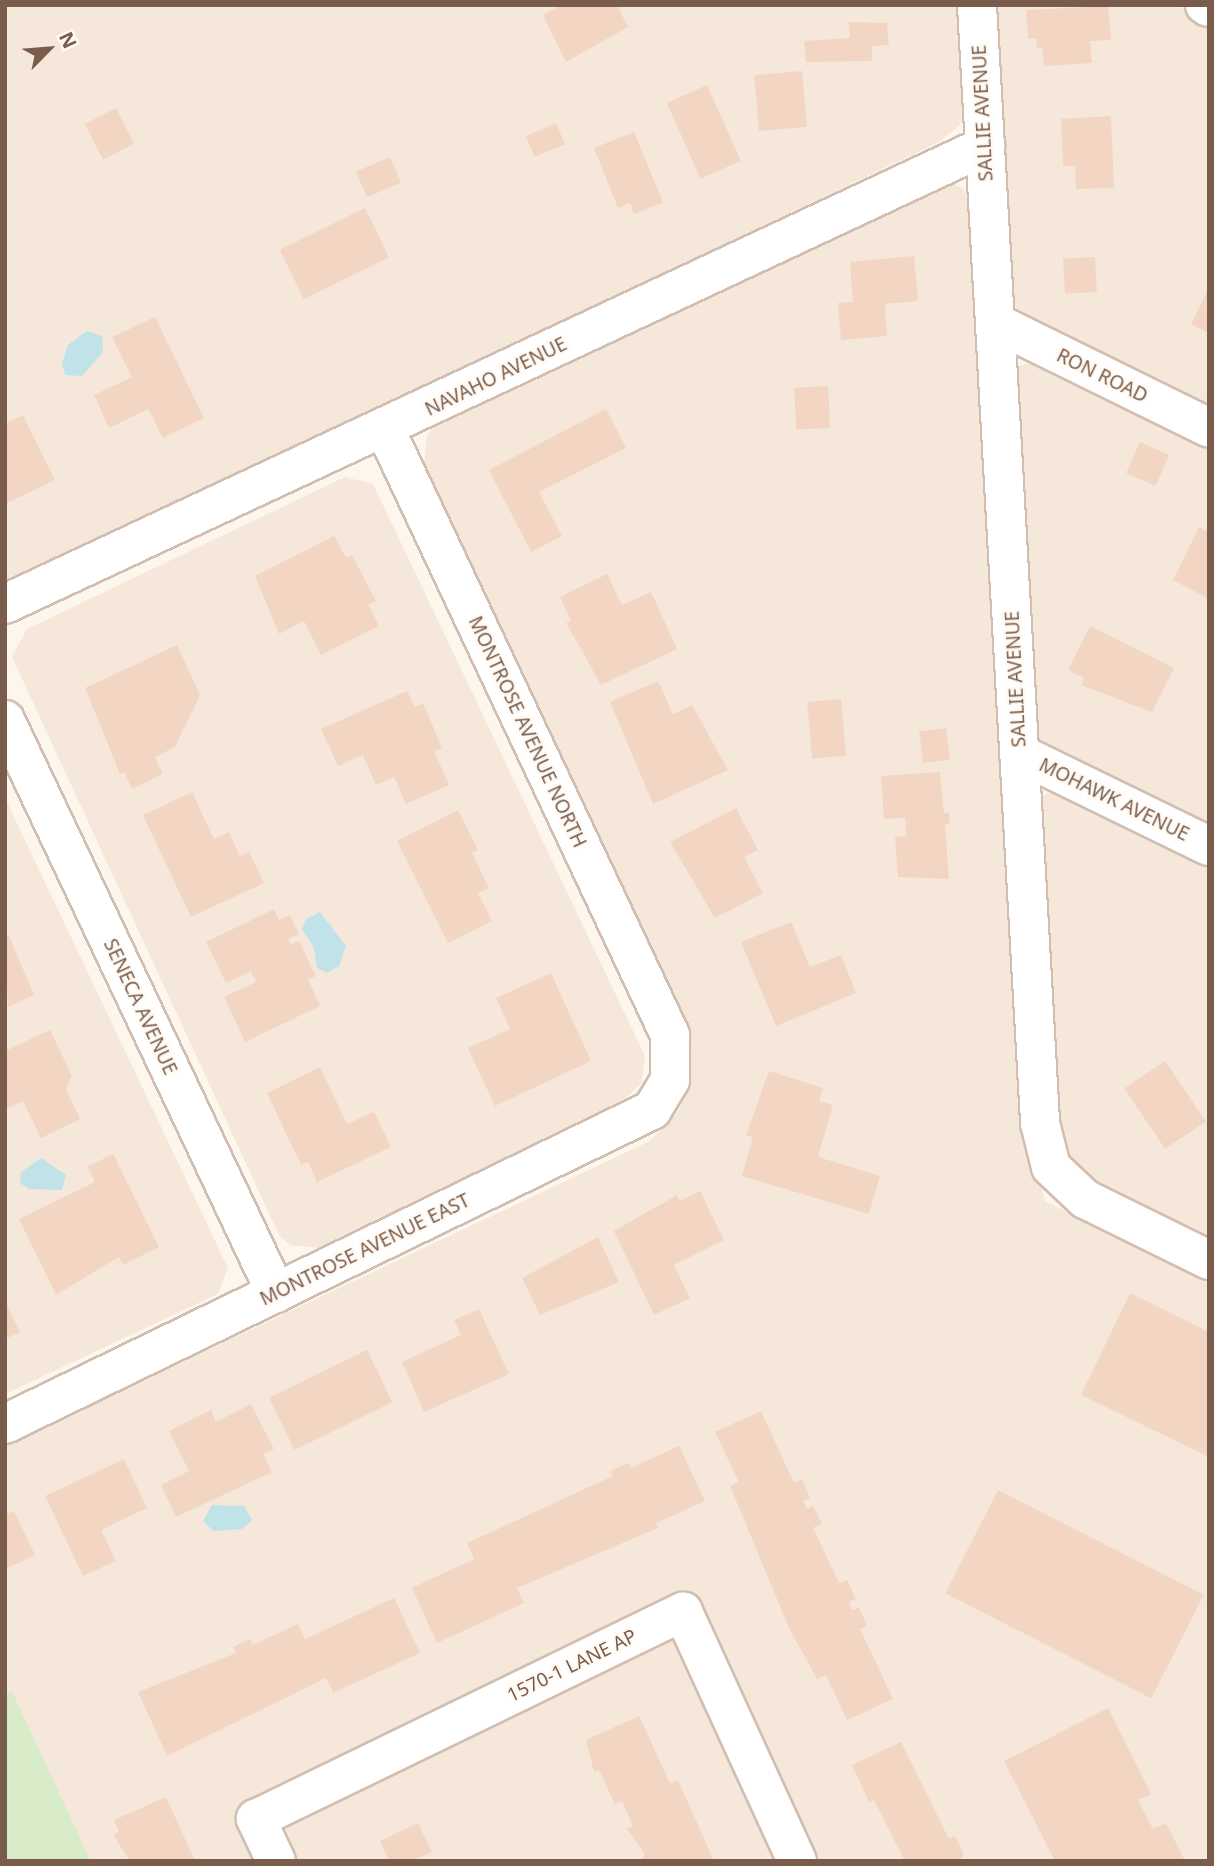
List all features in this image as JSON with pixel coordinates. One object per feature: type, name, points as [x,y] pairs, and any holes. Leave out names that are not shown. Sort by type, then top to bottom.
[{"type":"street","name":"SALLIE AVENUE","points":[[976,5],[1040,1123],[1051,1167],[1085,1199],[1209,1260]]},
{"type":"street","name":"NAVAHO AVENUE","points":[[5,604],[385,429],[985,146]]},
{"type":"street","name":"RON ROAD","points":[[996,323],[1209,428]]},
{"type":"street","name":"MONTROSE AVENUE NORTH","points":[[385,429],[670,1035]]},
{"type":"street","name":"SENECA AVENUE","points":[[5,720],[276,1293]]},
{"type":"street","name":"MOHAWK AVENUE","points":[[1020,754],[1209,846]]},
{"type":"street","name":"MONTROSE AVENUE EAST","points":[[5,1424],[652,1110],[670,1080],[670,1035]]},
{"type":"street","name":"1570-1 LANE AP","points":[[276,1861],[256,1819],[683,1612],[797,1861]]},
{"type":"shaded area","points":[[5,5],[960,5],[965,101],[960,125],[939,142],[5,587]]},
{"type":"shaded area","points":[[989,5],[1174,5],[1209,22],[1209,407],[1019,313],[1012,300]]},
{"type":"shaded area","points":[[946,179],[963,189],[972,209],[1018,1107],[1045,1201],[1209,1283],[1209,1861],[91,1861],[12,1692],[5,1694],[5,1446],[650,1141],[678,1112],[689,1083],[688,1048],[423,473],[427,435],[440,420]]},
{"type":"shaded area","points":[[1036,362],[1209,447],[1209,830],[1050,752],[1029,727],[1009,379],[1018,366]]},
{"type":"shaded area","points":[[345,477],[373,484],[645,1056],[642,1082],[624,1100],[318,1248],[290,1245],[279,1235],[12,657],[27,629]]},
{"type":"shaded area","points":[[1063,792],[1209,863],[1209,1246],[1076,1173],[1059,1147],[1033,807],[1046,794]]},
{"type":"shaded area","points":[[5,798],[228,1268],[218,1294],[5,1394]]},
{"type":"green space","points":[[12,1691],[91,1861],[5,1861],[5,1694]]},
{"type":"water","points":[[87,331],[102,336],[103,352],[82,376],[65,375],[62,363],[68,345]]},
{"type":"water","points":[[320,912],[346,946],[339,966],[327,973],[317,968],[314,948],[302,929],[306,919]]},
{"type":"water","points":[[41,1158],[66,1175],[62,1190],[29,1189],[20,1183],[21,1172]]},
{"type":"water","points":[[212,1505],[244,1506],[252,1520],[242,1529],[213,1531],[203,1521]]},
{"type":"building","points":[[562,5],[617,5],[628,27],[566,62],[543,15]]},
{"type":"building","points":[[1108,6],[1111,40],[1090,41],[1092,63],[1044,66],[1042,48],[1037,48],[1036,38],[1028,39],[1026,10]]},
{"type":"building","points":[[849,22],[887,23],[889,45],[872,46],[872,61],[806,62],[804,41],[850,38]]},
{"type":"building","points":[[802,71],[807,127],[759,131],[754,75]]},
{"type":"building","points":[[707,85],[741,161],[701,179],[667,103]]},
{"type":"building","points":[[116,108],[134,144],[103,160],[85,124]]},
{"type":"building","points":[[1111,116],[1114,188],[1076,189],[1075,166],[1063,166],[1061,119]]},
{"type":"building","points":[[556,123],[565,144],[535,157],[526,136]]},
{"type":"building","points":[[634,132],[663,202],[634,214],[630,203],[618,208],[594,148]]},
{"type":"building","points":[[390,157],[401,183],[367,197],[356,171]]},
{"type":"building","points":[[365,208],[389,257],[304,299],[280,250]]},
{"type":"building","points":[[914,256],[918,301],[885,304],[887,336],[841,340],[838,303],[853,302],[850,262]]},
{"type":"building","points":[[1095,257],[1097,292],[1065,294],[1063,259]]},
{"type":"building","points":[[1209,288],[1209,333],[1191,324]]},
{"type":"building","points":[[155,317],[204,418],[163,438],[148,409],[109,428],[94,395],[132,377],[112,337]]},
{"type":"building","points":[[828,386],[830,428],[796,430],[794,388]]},
{"type":"building","points":[[606,409],[626,448],[539,492],[562,536],[531,552],[489,470]]},
{"type":"building","points":[[23,415],[55,480],[5,504],[5,424]]},
{"type":"building","points":[[1140,442],[1169,455],[1155,486],[1126,473]]},
{"type":"building","points":[[1199,527],[1209,532],[1207,598],[1173,580]]},
{"type":"building","points":[[334,536],[346,558],[352,555],[376,601],[368,604],[379,626],[321,655],[304,621],[279,634],[255,576]]},
{"type":"building","points":[[607,574],[622,605],[651,592],[677,649],[601,685],[566,623],[571,621],[560,597]]},
{"type":"building","points":[[1090,626],[1174,668],[1152,712],[1081,685],[1084,678],[1068,670]]},
{"type":"building","points":[[177,645],[200,695],[175,747],[155,757],[163,774],[132,789],[124,772],[120,774],[85,688]]},
{"type":"building","points":[[658,681],[673,714],[692,705],[728,770],[653,804],[610,702]]},
{"type":"building","points":[[407,691],[415,707],[423,703],[442,748],[434,751],[449,785],[406,804],[394,777],[376,785],[363,755],[338,766],[321,729]]},
{"type":"building","points":[[841,699],[846,756],[812,759],[807,702]]},
{"type":"building","points":[[946,728],[950,760],[923,763],[919,731]]},
{"type":"building","points":[[940,772],[944,813],[949,813],[950,823],[945,824],[949,879],[898,877],[895,837],[906,836],[905,818],[884,819],[881,776]]},
{"type":"building","points":[[192,792],[214,839],[229,832],[240,856],[249,852],[264,883],[191,917],[143,815]]},
{"type":"building","points":[[736,808],[758,850],[744,857],[763,893],[715,918],[670,842]]},
{"type":"building","points":[[458,810],[478,850],[472,853],[489,888],[478,893],[492,921],[448,943],[397,841]]},
{"type":"building","points":[[274,909],[279,920],[290,915],[299,934],[288,939],[291,945],[299,941],[316,976],[308,979],[320,1006],[245,1042],[224,997],[256,982],[251,971],[226,983],[206,942]]},
{"type":"building","points":[[791,922],[810,967],[841,955],[856,993],[776,1026],[741,942]]},
{"type":"building","points":[[9,936],[34,995],[8,1007],[5,938]]},
{"type":"building","points":[[551,973],[591,1061],[495,1106],[468,1048],[510,1029],[496,998]]},
{"type":"building","points":[[50,1030],[72,1076],[66,1089],[80,1119],[41,1138],[23,1101],[5,1109],[5,1051]]},
{"type":"building","points":[[1165,1061],[1206,1122],[1165,1149],[1124,1088]]},
{"type":"building","points":[[320,1067],[347,1124],[374,1112],[391,1147],[317,1182],[308,1162],[301,1165],[267,1093]]},
{"type":"building","points":[[769,1071],[823,1088],[819,1101],[833,1105],[818,1157],[880,1176],[869,1214],[742,1176],[753,1137],[746,1135]]},
{"type":"building","points":[[113,1154],[159,1247],[123,1265],[119,1257],[56,1295],[19,1219],[95,1182],[87,1167]]},
{"type":"building","points":[[700,1191],[724,1240],[674,1265],[690,1298],[654,1315],[614,1231],[677,1195],[680,1201]]},
{"type":"building","points":[[598,1237],[619,1282],[540,1315],[522,1278]]},
{"type":"building","points":[[1130,1293],[1209,1332],[1209,1457],[1081,1395]]},
{"type":"building","points":[[5,1301],[20,1332],[5,1339]]},
{"type":"building","points":[[479,1309],[509,1374],[424,1412],[402,1362],[461,1335],[454,1320]]},
{"type":"building","points":[[367,1350],[392,1402],[294,1450],[269,1398]]},
{"type":"building","points":[[251,1404],[274,1449],[263,1454],[272,1472],[176,1517],[161,1485],[189,1471],[169,1431],[211,1410],[216,1422]]},
{"type":"building","points":[[761,1411],[794,1483],[802,1479],[810,1498],[803,1501],[807,1509],[813,1506],[822,1524],[813,1528],[839,1583],[847,1580],[856,1599],[849,1602],[852,1610],[859,1607],[867,1626],[860,1629],[893,1699],[847,1720],[826,1675],[817,1679],[789,1628],[730,1486],[739,1482],[715,1432]]},
{"type":"building","points":[[679,1446],[705,1501],[656,1523],[658,1528],[517,1588],[524,1603],[437,1643],[412,1588],[474,1559],[467,1543],[613,1476],[610,1471],[628,1463],[631,1468]]},
{"type":"building","points":[[124,1459],[147,1508],[101,1530],[116,1561],[83,1576],[45,1496]]},
{"type":"building","points":[[998,1490],[1204,1595],[1151,1698],[945,1593]]},
{"type":"building","points":[[14,1511],[35,1555],[5,1569],[5,1515]]},
{"type":"building","points":[[394,1598],[420,1653],[333,1693],[326,1678],[167,1756],[138,1692],[236,1653],[233,1647],[250,1639],[253,1645],[298,1624],[305,1639]]},
{"type":"building","points":[[1108,1708],[1151,1794],[1138,1800],[1153,1829],[1166,1823],[1185,1861],[1055,1861],[1004,1761]]},
{"type":"building","points":[[639,1716],[670,1783],[678,1780],[714,1861],[641,1861],[645,1854],[627,1829],[633,1826],[622,1801],[615,1804],[599,1770],[594,1772],[586,1740]]},
{"type":"building","points":[[901,1742],[949,1839],[955,1836],[964,1854],[958,1861],[905,1861],[874,1800],[869,1802],[852,1765]]},
{"type":"building","points":[[166,1797],[195,1861],[130,1861],[113,1835],[119,1832],[114,1820]]},
{"type":"building","points":[[418,1823],[432,1852],[412,1861],[389,1861],[380,1841]]}]
